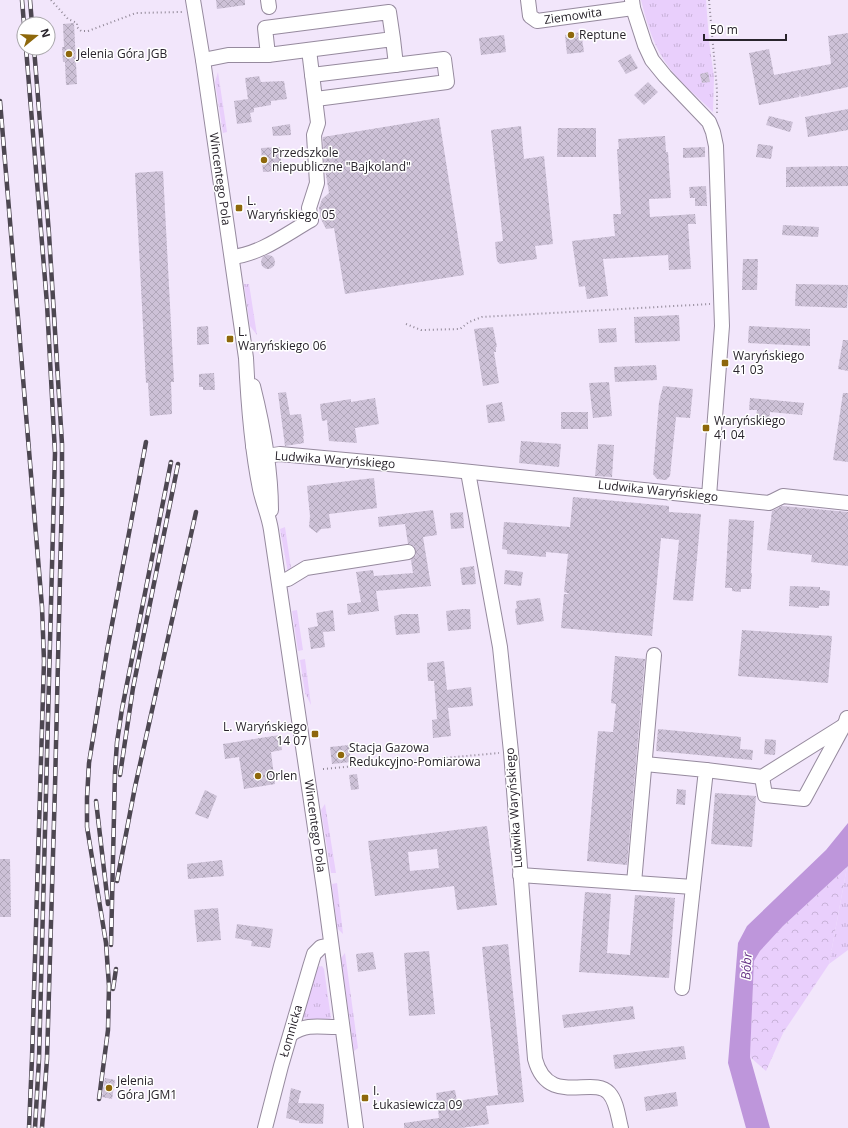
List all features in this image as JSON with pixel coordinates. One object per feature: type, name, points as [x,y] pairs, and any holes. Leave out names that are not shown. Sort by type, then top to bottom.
[{"type":"street","name":"Ziemowita","points":[[528,0],[530,16],[537,21],[632,4]]},
{"type":"street","points":[[632,4],[645,45],[652,60],[708,122],[713,132],[716,146],[722,326],[709,496]]},
{"type":"street","name":"Wincentego Pola","points":[[190,6],[203,60],[246,358],[248,404],[260,490],[270,524],[279,581],[356,1128]]},
{"type":"street","points":[[268,55],[265,28],[389,12],[396,65]]},
{"type":"street","points":[[203,60],[228,55],[268,55],[393,39]]},
{"type":"street","points":[[232,258],[248,255],[311,220],[309,208],[317,183],[314,134],[318,123],[309,50]]},
{"type":"street","points":[[312,74],[444,59],[447,82],[316,100]]},
{"type":"street","name":"Wincentego Pola","points":[[246,358],[260,410],[271,487],[270,524]]},
{"type":"street","name":"Ludwika Waryńskiego","points":[[254,446],[257,451],[266,456],[280,454],[769,503],[783,496],[848,503]]},
{"type":"street","name":"Ludwika Waryńskiego","points":[[468,472],[500,647],[535,1059],[537,1068],[542,1075],[555,1085],[574,1088],[600,1088],[608,1091],[614,1102],[621,1128]]},
{"type":"street","points":[[279,581],[288,579],[306,568],[408,552]]},
{"type":"street","points":[[634,883],[654,656]]},
{"type":"street","points":[[645,764],[762,777],[846,722],[804,799],[765,795],[762,777]]},
{"type":"street","points":[[682,988],[706,770]]},
{"type":"street","points":[[520,875],[693,887]]},
{"type":"street","name":"Łomnicka","points":[[265,1128],[281,1066],[314,954],[321,947],[331,945]]},
{"type":"street","points":[[291,1034],[307,1026],[342,1027]]},
{"type":"path","points":[[51,0],[68,19],[77,23],[77,28],[88,31],[136,13],[190,6]]},
{"type":"path","points":[[709,0],[718,111],[713,132]]},
{"type":"path","points":[[406,324],[420,330],[460,329],[470,322],[482,318],[721,303]]},
{"type":"path","points":[[324,769],[510,752]]},
{"type":"green space","points":[[641,0],[706,0],[709,41],[714,77],[713,112],[681,81],[665,62],[652,37]]},
{"type":"green space","points":[[218,72],[227,132],[223,133],[215,82]]},
{"type":"green space","points":[[244,284],[249,284],[257,335],[250,326]]},
{"type":"green space","points":[[285,527],[291,568],[288,573],[280,529]]},
{"type":"green space","points":[[297,610],[303,650],[298,651],[292,611]]},
{"type":"green space","points":[[305,659],[311,705],[305,693],[300,660]]},
{"type":"green space","points":[[325,804],[336,873],[331,873],[321,810]]},
{"type":"green space","points":[[848,866],[848,950],[829,964],[847,867]]},
{"type":"green space","points":[[847,867],[829,964],[783,1033],[766,1071],[750,1057],[754,961],[760,951],[783,926]]},
{"type":"green space","points":[[337,883],[343,934],[337,928],[332,884]]},
{"type":"green space","points":[[345,953],[358,1048],[354,1051],[341,958]]},
{"type":"green space","points":[[322,966],[324,969],[331,1018],[327,1021],[305,1019],[303,1015],[315,969]]},
{"type":"water","name":"Bóbr","points":[[848,823],[848,866],[783,926],[760,951],[754,961],[750,1057],[770,1128],[746,1128],[728,1063],[738,943],[747,926],[826,850]]},
{"type":"building","points":[[216,0],[245,0],[245,5],[217,9]]},
{"type":"building","name":"Jelenia Góra JGB","points":[[74,23],[77,84],[66,85],[65,62],[63,62],[62,47],[64,47],[63,24]]},
{"type":"building","points":[[581,32],[584,52],[567,54],[565,35]]},
{"type":"building","points":[[848,33],[848,87],[801,97],[800,93],[799,97],[759,105],[749,53],[769,49],[774,75],[831,64],[828,36]]},
{"type":"building","points":[[504,35],[506,52],[481,55],[479,38]]},
{"type":"building","points":[[630,54],[638,68],[626,74],[618,61]]},
{"type":"building","points":[[708,72],[710,82],[702,83],[700,74]]},
{"type":"building","points":[[259,76],[261,82],[284,81],[287,99],[271,101],[271,105],[254,108],[254,112],[250,113],[252,122],[237,124],[234,101],[248,99],[245,78]]},
{"type":"building","points":[[648,82],[658,92],[644,105],[634,95]]},
{"type":"building","points":[[848,109],[848,130],[808,137],[805,117]]},
{"type":"building","points":[[769,116],[793,122],[790,132],[766,125]]},
{"type":"building","points":[[439,118],[464,275],[345,294],[334,228],[326,229],[321,219],[319,208],[322,199],[329,193],[324,163],[323,137]]},
{"type":"building","points":[[290,124],[291,135],[273,136],[272,127]]},
{"type":"building","points":[[521,126],[524,159],[544,156],[553,244],[535,246],[537,259],[500,264],[497,261],[495,242],[503,241],[491,130]]},
{"type":"building","points":[[558,128],[596,128],[596,157],[557,157]]},
{"type":"building","points":[[665,136],[666,152],[668,152],[671,198],[649,199],[650,217],[695,214],[696,224],[688,224],[691,269],[669,270],[668,255],[603,259],[608,296],[587,299],[585,286],[579,287],[572,241],[615,236],[613,214],[621,214],[617,149],[619,149],[618,139]]},
{"type":"building","points":[[758,144],[773,146],[771,159],[756,157]]},
{"type":"building","name":"Przedszkole niepubliczne \"Bajkoland\"","points":[[280,147],[282,171],[263,172],[261,148]]},
{"type":"building","points":[[705,147],[705,157],[683,158],[683,148]]},
{"type":"building","points":[[848,166],[848,186],[786,187],[786,167]]},
{"type":"building","points":[[163,171],[174,382],[171,382],[172,414],[150,416],[148,383],[146,383],[135,173]]},
{"type":"building","points":[[706,186],[707,206],[695,206],[695,198],[690,198],[689,187]]},
{"type":"building","points":[[783,225],[819,227],[818,237],[782,235]]},
{"type":"building","points":[[268,255],[273,257],[275,262],[273,267],[268,269],[263,267],[261,262],[263,257]]},
{"type":"building","points":[[743,259],[758,259],[757,290],[742,290]]},
{"type":"building","points":[[796,284],[848,285],[847,308],[795,306]]},
{"type":"building","points":[[679,315],[680,341],[635,343],[634,317]]},
{"type":"building","points":[[208,326],[209,344],[197,345],[197,327]]},
{"type":"building","points":[[749,326],[810,329],[810,346],[748,343]]},
{"type":"building","points":[[493,327],[497,347],[496,352],[494,352],[499,383],[483,386],[474,329]]},
{"type":"building","points":[[616,328],[617,342],[599,343],[598,329]]},
{"type":"building","points":[[843,340],[848,340],[848,371],[838,369]]},
{"type":"building","points":[[656,365],[657,380],[615,382],[614,367]]},
{"type":"building","points":[[214,373],[215,390],[203,390],[203,387],[199,387],[199,374]]},
{"type":"building","points":[[609,382],[612,416],[593,418],[589,383]]},
{"type":"building","points":[[663,386],[693,389],[690,418],[676,417],[670,476],[666,480],[657,479],[653,474],[659,402]]},
{"type":"building","points":[[286,392],[290,415],[301,414],[304,443],[285,446],[278,393]]},
{"type":"building","points":[[843,393],[848,393],[848,462],[833,460]]},
{"type":"building","points":[[375,398],[379,424],[355,428],[357,443],[329,441],[327,420],[322,421],[320,404],[351,399],[351,402]]},
{"type":"building","points":[[750,398],[804,403],[802,415],[770,412],[769,421],[756,420],[757,410],[749,410]]},
{"type":"building","points":[[502,402],[505,421],[488,423],[486,405]]},
{"type":"building","points":[[561,412],[588,412],[588,429],[561,429]]},
{"type":"building","points":[[521,441],[561,444],[559,467],[519,463]]},
{"type":"building","points":[[598,444],[614,445],[612,477],[595,476]]},
{"type":"building","points":[[374,478],[377,508],[329,514],[331,528],[321,529],[317,533],[309,527],[310,516],[307,486]]},
{"type":"building","points":[[573,497],[669,506],[669,512],[701,514],[693,601],[673,600],[679,540],[661,538],[652,636],[561,628],[564,594],[570,594],[564,592],[568,554],[546,552],[546,557],[507,554],[507,550],[502,549],[504,522],[570,527]]},
{"type":"building","points":[[782,506],[848,512],[848,566],[811,562],[812,555],[767,550],[772,511]]},
{"type":"building","points":[[433,510],[437,535],[423,537],[431,586],[376,591],[379,611],[348,615],[347,604],[361,602],[356,572],[373,570],[374,576],[413,573],[411,560],[416,555],[416,551],[414,546],[408,544],[405,524],[379,527],[378,517]]},
{"type":"building","points":[[463,512],[464,528],[451,529],[450,513]]},
{"type":"building","points":[[729,519],[754,521],[751,589],[741,589],[741,592],[732,591],[732,588],[725,588]]},
{"type":"building","points":[[474,566],[476,584],[462,585],[460,568]]},
{"type":"building","points":[[505,570],[523,572],[521,586],[504,584]]},
{"type":"building","points":[[790,586],[820,587],[820,590],[830,591],[829,606],[819,606],[819,608],[789,606]]},
{"type":"building","points":[[540,598],[544,621],[517,625],[515,609],[517,608],[516,601]]},
{"type":"building","points":[[470,609],[471,629],[448,631],[446,611]]},
{"type":"building","points":[[333,610],[335,631],[323,632],[325,647],[311,649],[308,628],[318,626],[316,613]]},
{"type":"building","points":[[402,614],[418,614],[420,633],[396,635],[394,616]]},
{"type":"building","points":[[742,630],[832,636],[828,683],[738,676]]},
{"type":"building","points":[[615,656],[645,659],[627,865],[587,861],[598,731],[613,732],[616,704],[611,703]]},
{"type":"building","points":[[444,661],[447,690],[471,687],[473,706],[448,708],[451,736],[433,738],[432,720],[437,719],[434,681],[428,681],[427,663]]},
{"type":"building","points":[[658,729],[741,737],[740,749],[753,750],[752,760],[656,751]]},
{"type":"building","points":[[280,735],[282,750],[271,752],[275,784],[244,789],[239,757],[225,759],[223,744]]},
{"type":"building","points":[[765,739],[776,740],[775,755],[764,754]]},
{"type":"building","name":"Stacja Gazowa Redukcyjno-Pomiarowa","points":[[349,745],[351,762],[332,764],[330,747]]},
{"type":"building","points":[[357,774],[359,789],[351,790],[349,775]]},
{"type":"building","points":[[677,789],[686,790],[685,805],[676,804]]},
{"type":"building","points":[[205,790],[217,796],[208,819],[195,814]]},
{"type":"building","points":[[715,793],[756,796],[752,847],[711,844]]},
{"type":"building","points":[[487,826],[497,905],[457,910],[454,886],[375,896],[368,841]],"holes":[[[437,849],[439,868],[410,871],[408,852]]]},
{"type":"building","points":[[0,859],[10,859],[11,917],[0,917]]},
{"type":"building","points":[[222,860],[224,876],[188,879],[187,864]]},
{"type":"building","points":[[585,892],[611,894],[607,953],[630,955],[635,895],[675,898],[669,978],[579,972]]},
{"type":"building","points":[[218,908],[221,940],[197,942],[194,910]]},
{"type":"building","points":[[237,924],[273,929],[270,948],[251,946],[252,941],[235,938]]},
{"type":"building","points":[[508,944],[524,1102],[486,1106],[489,1124],[461,1128],[404,1128],[404,1123],[439,1118],[436,1093],[455,1090],[457,1101],[498,1095],[482,947]]},
{"type":"building","points":[[429,951],[435,1014],[409,1016],[404,953]]},
{"type":"building","points":[[373,952],[376,969],[358,972],[356,954]]},
{"type":"building","points":[[633,1006],[635,1019],[564,1028],[562,1015]]},
{"type":"building","points":[[684,1046],[686,1059],[615,1069],[613,1055]]},
{"type":"building","name":"Jelenia Góra JGM1","points":[[105,1078],[115,1080],[112,1099],[102,1097]]},
{"type":"building","points":[[291,1088],[301,1091],[298,1103],[324,1104],[323,1124],[299,1123],[299,1121],[286,1118]]},
{"type":"building","points":[[676,1092],[678,1106],[646,1111],[644,1097]]},
{"type":"railway","points":[[22,0],[23,16]]},
{"type":"railway","points":[[30,0],[31,16]]},
{"type":"railway","points":[[27,56],[47,304],[55,453],[39,1059],[35,1128]]},
{"type":"railway","points":[[35,56],[49,234],[62,444],[55,787],[47,1059],[42,1128]]},
{"type":"railway","points":[[0,101],[42,607],[44,661],[29,1128]]},
{"type":"railway","points":[[99,1099],[108,1030],[109,986],[106,943],[87,827],[89,763],[107,651],[146,442]]},
{"type":"railway","points":[[111,945],[117,742],[122,709],[171,462]]},
{"type":"railway","points":[[120,775],[133,688],[178,464]]},
{"type":"railway","points":[[117,881],[135,787],[196,512]]},
{"type":"railway","points":[[96,801],[108,904]]},
{"type":"railway","points":[[113,989],[116,969]]},
{"type":"place","name":"Reptune","points":[[571,35]]},
{"type":"place","name":"Jelenia Góra JGB","points":[[69,54]]},
{"type":"place","name":"Przedszkole niepubliczne \"Bajkoland\"","points":[[264,160]]},
{"type":"place","name":"L. Waryńskiego 05","points":[[239,208]]},
{"type":"place","name":"L. Waryńskiego 06","points":[[230,339]]},
{"type":"place","name":"Waryńskiego 41 03","points":[[725,363]]},
{"type":"place","name":"Waryńskiego 41 04","points":[[706,428]]},
{"type":"place","name":"L. Waryńskiego 14 07","points":[[315,734]]},
{"type":"place","name":"Stacja Gazowa Redukcyjno-Pomiarowa","points":[[341,755]]},
{"type":"place","name":"Orlen","points":[[258,776]]},
{"type":"place","name":"Jelenia Góra JGM1","points":[[109,1088]]},
{"type":"place","name":"I. Łukasiewicza 09","points":[[365,1098]]}]
